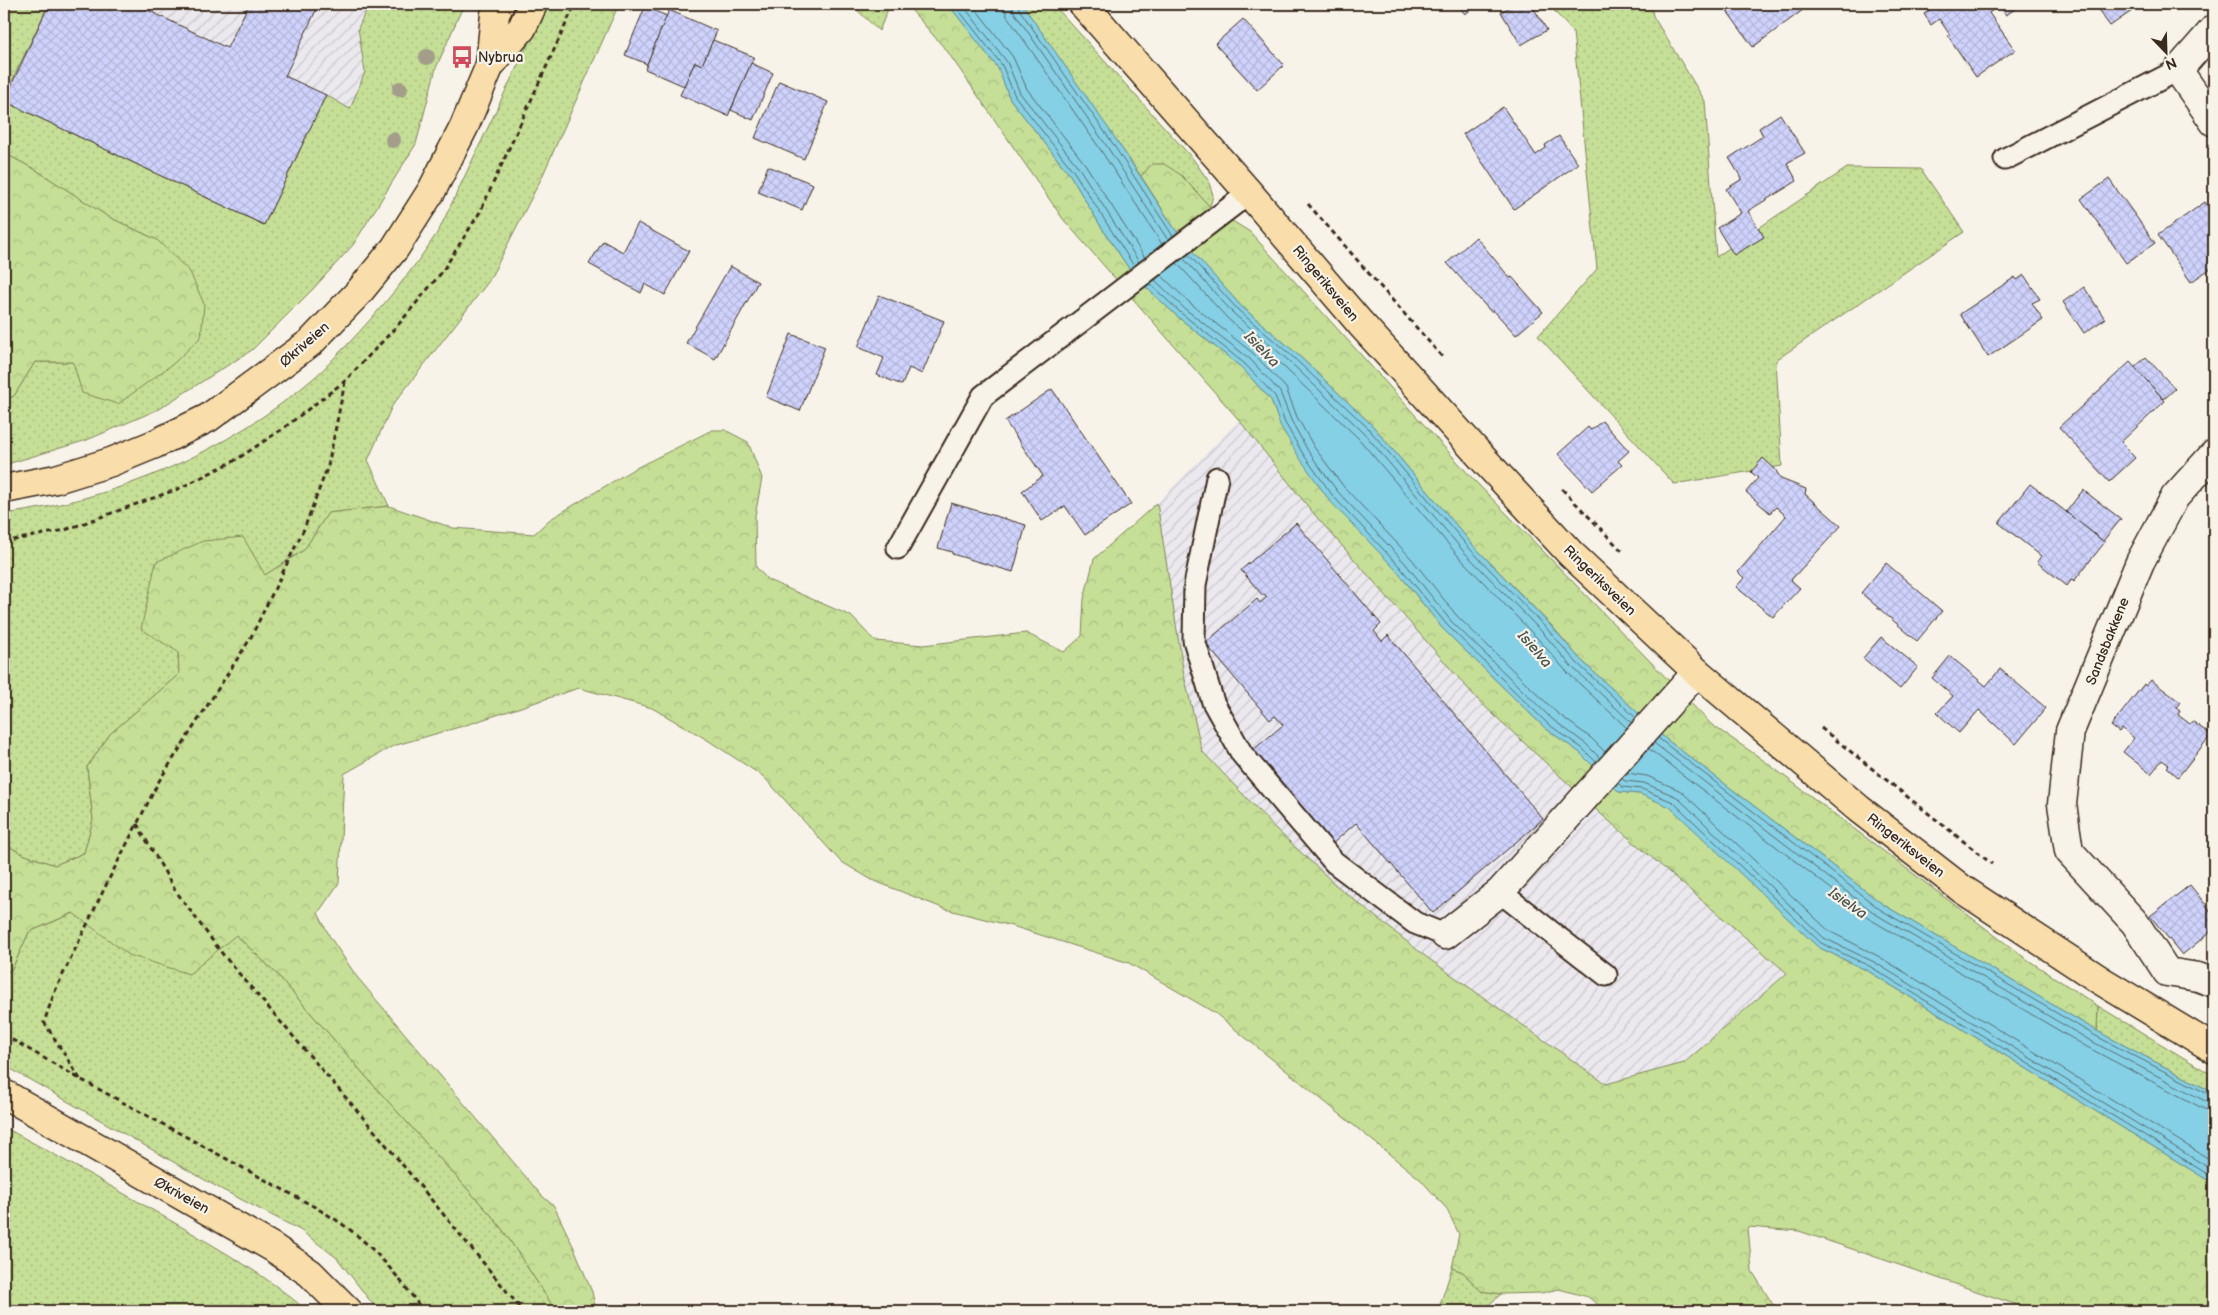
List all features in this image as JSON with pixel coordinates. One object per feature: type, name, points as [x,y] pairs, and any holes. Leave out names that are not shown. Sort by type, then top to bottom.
[{"type":"main road","name":"Økriveien","points":[[4,489],[56,479],[111,462],[155,444],[208,418],[311,342],[360,292],[395,248],[432,190],[464,127],[490,65],[496,14],[500,4]]},
{"type":"main road","name":"Økriveien","points":[[490,65],[522,28],[534,4]]},
{"type":"main road","name":"Ringeriksveien","points":[[1083,4],[1360,323],[1565,547],[1697,672],[1859,809],[1962,889],[2100,980],[2214,1049]]},
{"type":"main road","name":"Økriveien","points":[[4,1094],[272,1247],[310,1273],[348,1311]]},
{"type":"street","points":[[2214,29],[2178,70],[2214,122]]},
{"type":"street","name":"Sandsbakkene","points":[[2214,454],[2175,497],[2140,562],[2070,731],[2062,804],[2069,851],[2136,923],[2167,972],[2198,977],[2214,983]]},
{"type":"street","points":[[1445,935],[1500,892],[1697,672]]},
{"type":"lane","points":[[2006,159],[2178,70]]},
{"type":"lane","points":[[898,548],[984,396],[1249,193]]},
{"type":"lane","points":[[1217,478],[1195,585],[1194,640],[1212,702],[1242,754],[1334,862],[1415,924],[1445,935]]},
{"type":"lane","points":[[1500,892],[1606,975]]},
{"type":"path","points":[[1306,202],[1448,364]]},
{"type":"path","points":[[80,1079],[44,1022],[55,990],[159,782],[250,639],[304,529],[328,466],[345,381]]},
{"type":"path","points":[[1558,485],[1626,554]]},
{"type":"path","points":[[1815,723],[1993,865]]},
{"type":"path","points":[[137,824],[175,890],[224,956],[378,1135],[523,1311]]},
{"type":"path","points":[[4,1035],[80,1079],[313,1206],[348,1228],[382,1258],[408,1288],[423,1311]]},
{"type":"shaded area","points":[[49,4],[369,4],[358,28],[365,72],[350,110],[326,96],[264,225],[4,101]]},
{"type":"shaded area","points":[[1239,420],[1314,514],[1602,815],[1787,973],[1684,1063],[1606,1084],[1425,956],[1337,886],[1275,828],[1202,751],[1184,675],[1157,503]]},
{"type":"green space","points":[[4,4],[49,4],[4,97]]},
{"type":"green space","points":[[369,4],[464,4],[436,68],[416,144],[353,245],[312,290],[252,350],[157,410],[87,440],[4,465],[4,400],[14,396],[35,362],[73,362],[157,240],[107,216],[36,170],[4,153],[4,101],[264,225],[326,95],[350,109],[365,72],[358,28]]},
{"type":"green space","points":[[547,4],[619,4],[542,177],[489,281],[392,406],[368,460],[389,506],[328,513],[304,550],[265,575],[178,652],[179,674],[110,734],[87,767],[93,820],[84,853],[55,865],[25,855],[4,844],[4,514],[88,497],[129,484],[169,468],[246,428],[282,404],[319,373],[384,304],[418,261],[439,230]]},
{"type":"green space","points":[[851,4],[890,4],[879,31]]},
{"type":"green space","points":[[906,4],[948,4],[998,68],[1010,99],[1070,175],[1134,276],[1178,317],[1242,368],[1271,400],[1280,425],[1443,629],[1545,728],[1579,752],[1619,792],[1640,794],[1670,806],[1818,947],[1868,971],[2214,1184],[2214,1311],[2035,1311],[1799,1231],[1748,1227],[1752,1271],[1777,1311],[1606,1311],[1588,1297],[1559,1289],[1541,1293],[1501,1294],[1481,1291],[1463,1272],[1452,1268],[1459,1234],[1446,1208],[1420,1179],[1215,1013],[1129,963],[1012,926],[945,909],[872,880],[840,861],[764,777],[706,739],[652,708],[579,688],[463,726],[393,746],[344,774],[339,883],[318,913],[330,937],[357,977],[542,1196],[554,1206],[592,1292],[596,1311],[556,1311],[505,1233],[491,1215],[376,1088],[275,972],[236,935],[189,974],[129,955],[73,913],[29,932],[12,969],[4,974],[4,844],[25,855],[55,865],[84,853],[93,820],[87,767],[110,734],[179,674],[178,652],[141,629],[156,562],[203,541],[243,537],[265,575],[304,550],[328,513],[389,506],[453,528],[534,534],[549,520],[632,470],[712,430],[725,430],[748,442],[762,478],[755,516],[756,567],[768,580],[851,616],[875,641],[923,645],[1026,633],[1064,652],[1082,636],[1084,599],[1094,559],[1157,503],[1184,675],[1202,751],[1275,828],[1337,886],[1425,956],[1606,1084],[1684,1063],[1787,973],[1602,815],[1479,701],[1314,514],[1239,420],[1063,219],[947,51]]},
{"type":"green space","points":[[1022,4],[1053,4],[1193,159],[1208,180],[1213,195],[1210,207],[1181,175],[1152,165],[1141,176]]},
{"type":"green space","points":[[1548,4],[1651,4],[1653,16],[1705,101],[1716,257],[1847,168],[1921,169],[1964,232],[1776,360],[1782,466],[1674,484],[1538,336],[1597,269],[1573,32]]},
{"type":"green space","points":[[4,153],[36,170],[107,216],[157,240],[190,272],[204,304],[201,337],[174,363],[118,404],[82,393],[73,362],[35,362],[14,396],[4,400]]},
{"type":"green space","points":[[1152,164],[1164,164],[1181,175],[1210,207],[1250,232],[1473,479],[1712,725],[1759,757],[2025,958],[2098,1006],[2097,1031],[1884,905],[1666,739],[1580,659],[1552,626],[1473,545],[1372,425],[1296,353],[1241,306],[1197,257],[1175,229],[1141,176]]},
{"type":"green space","points":[[74,913],[93,926],[236,935],[275,972],[376,1088],[491,1215],[505,1233],[556,1311],[378,1311],[337,1258],[300,1230],[219,1188],[4,1065],[4,974],[12,969],[29,932]]},
{"type":"green space","points":[[2098,1006],[2214,1076],[2214,1093],[2097,1031]]},
{"type":"green space","points":[[4,1127],[230,1255],[262,1276],[307,1311],[4,1311]]},
{"type":"green space","points":[[1452,1268],[1463,1272],[1481,1291],[1501,1294],[1482,1311],[1438,1311]]},
{"type":"water","name":"Isielva","points":[[948,4],[1022,4],[1113,135],[1175,229],[1197,257],[1241,306],[1296,353],[1372,425],[1473,545],[1580,659],[1666,739],[1884,905],[2097,1031],[2214,1093],[2214,1184],[1868,971],[1818,947],[1670,807],[1640,794],[1619,792],[1579,752],[1545,728],[1443,629],[1397,571],[1329,500],[1299,457],[1280,425],[1271,400],[1242,368],[1178,317],[1134,276],[1070,175],[1010,99],[998,68]]},
{"type":"building","points":[[49,4],[135,4],[227,48],[249,4],[319,4],[285,76],[326,95],[264,225],[4,101]]},
{"type":"building","points":[[1457,4],[1479,4],[1465,14]]},
{"type":"building","points":[[1515,4],[1531,4],[1547,30],[1521,45],[1501,12]]},
{"type":"building","points":[[1722,4],[1811,4],[1753,47]]},
{"type":"building","points":[[1934,4],[1998,4],[1989,13],[2015,50],[1976,77],[1948,36],[1950,35],[1939,19],[1931,25],[1924,14]]},
{"type":"building","points":[[1998,4],[2023,4],[2006,15]]},
{"type":"building","points":[[2094,4],[2142,4],[2110,26]]},
{"type":"building","points":[[645,7],[667,16],[647,64],[625,55]]},
{"type":"building","points":[[669,10],[717,31],[702,65],[695,62],[684,86],[645,69]]},
{"type":"building","points":[[1243,19],[1284,65],[1257,90],[1215,44]]},
{"type":"building","points":[[713,40],[754,57],[728,116],[680,95],[695,62],[702,65]]},
{"type":"building","points":[[751,63],[773,73],[753,120],[731,110]]},
{"type":"building","points":[[779,81],[828,102],[804,159],[755,138]]},
{"type":"building","points":[[1503,107],[1536,155],[1546,148],[1545,145],[1559,136],[1578,164],[1514,209],[1463,134]]},
{"type":"building","points":[[1780,114],[1805,153],[1787,163],[1797,181],[1748,211],[1764,237],[1734,255],[1717,228],[1741,213],[1726,189],[1742,179],[1729,158],[1763,136],[1759,128]]},
{"type":"building","points":[[768,166],[813,184],[802,210],[758,192]]},
{"type":"building","points":[[2109,179],[2155,243],[2126,263],[2081,199]]},
{"type":"building","points":[[2205,202],[2214,216],[2214,266],[2191,282],[2158,235]]},
{"type":"building","points":[[638,223],[689,251],[665,295],[645,284],[641,293],[589,264],[603,241],[623,252]]},
{"type":"building","points":[[1476,237],[1510,278],[1512,277],[1543,312],[1516,335],[1493,310],[1491,312],[1447,263]]},
{"type":"building","points":[[730,266],[758,282],[715,359],[686,343]]},
{"type":"building","points":[[2024,275],[2040,299],[2032,303],[2043,320],[1988,357],[1960,314],[2015,277],[2017,280]]},
{"type":"building","points":[[2084,287],[2105,319],[2084,333],[2063,302]]},
{"type":"building","points":[[879,295],[944,321],[922,374],[909,368],[902,385],[877,375],[884,358],[858,347]]},
{"type":"building","points":[[791,334],[825,347],[800,411],[766,397]]},
{"type":"building","points":[[2146,357],[2175,389],[2164,399],[2134,368]]},
{"type":"building","points":[[2130,362],[2165,401],[2121,442],[2135,458],[2109,482],[2059,427]]},
{"type":"building","points":[[1052,389],[1131,504],[1085,535],[1065,506],[1042,521],[1022,491],[1043,476],[1005,421]]},
{"type":"building","points":[[1602,421],[1629,451],[1618,461],[1622,465],[1592,491],[1558,454],[1588,427],[1591,430]]},
{"type":"building","points":[[1763,458],[1775,469],[1781,479],[1806,489],[1805,494],[1841,526],[1791,580],[1800,588],[1773,617],[1736,587],[1744,578],[1738,572],[1786,516],[1776,507],[1770,513],[1746,492],[1758,478],[1751,472]]},
{"type":"building","points":[[2030,484],[2105,542],[2074,581],[2072,579],[2067,586],[2037,562],[2041,556],[1999,523]]},
{"type":"building","points":[[2083,490],[2121,519],[2103,541],[2066,512]]},
{"type":"building","points":[[951,503],[1026,525],[1013,572],[938,548]]},
{"type":"building","points":[[1296,523],[1381,624],[1374,631],[1382,641],[1388,635],[1543,819],[1433,913],[1356,823],[1332,844],[1253,750],[1283,725],[1275,716],[1270,720],[1205,643],[1257,599],[1260,603],[1267,597],[1264,594],[1263,596],[1241,570]]},
{"type":"building","points":[[1886,563],[1942,611],[1917,641],[1861,593]]},
{"type":"building","points":[[1881,637],[1918,667],[1900,689],[1863,658]]},
{"type":"building","points":[[1950,656],[1986,686],[2000,669],[2046,708],[2016,744],[1979,710],[1959,733],[1937,713],[1953,696],[1932,678]]},
{"type":"building","points":[[2151,680],[2180,702],[2176,708],[2180,711],[2178,715],[2190,724],[2192,721],[2211,735],[2178,777],[2167,767],[2169,765],[2162,760],[2151,774],[2123,752],[2134,738],[2122,728],[2119,732],[2111,726],[2144,684],[2146,686]]},
{"type":"building","points":[[2190,885],[2214,915],[2214,929],[2182,955],[2150,916]]},
{"type":"place","name":"Nybrua","points":[[462,57]]}]
